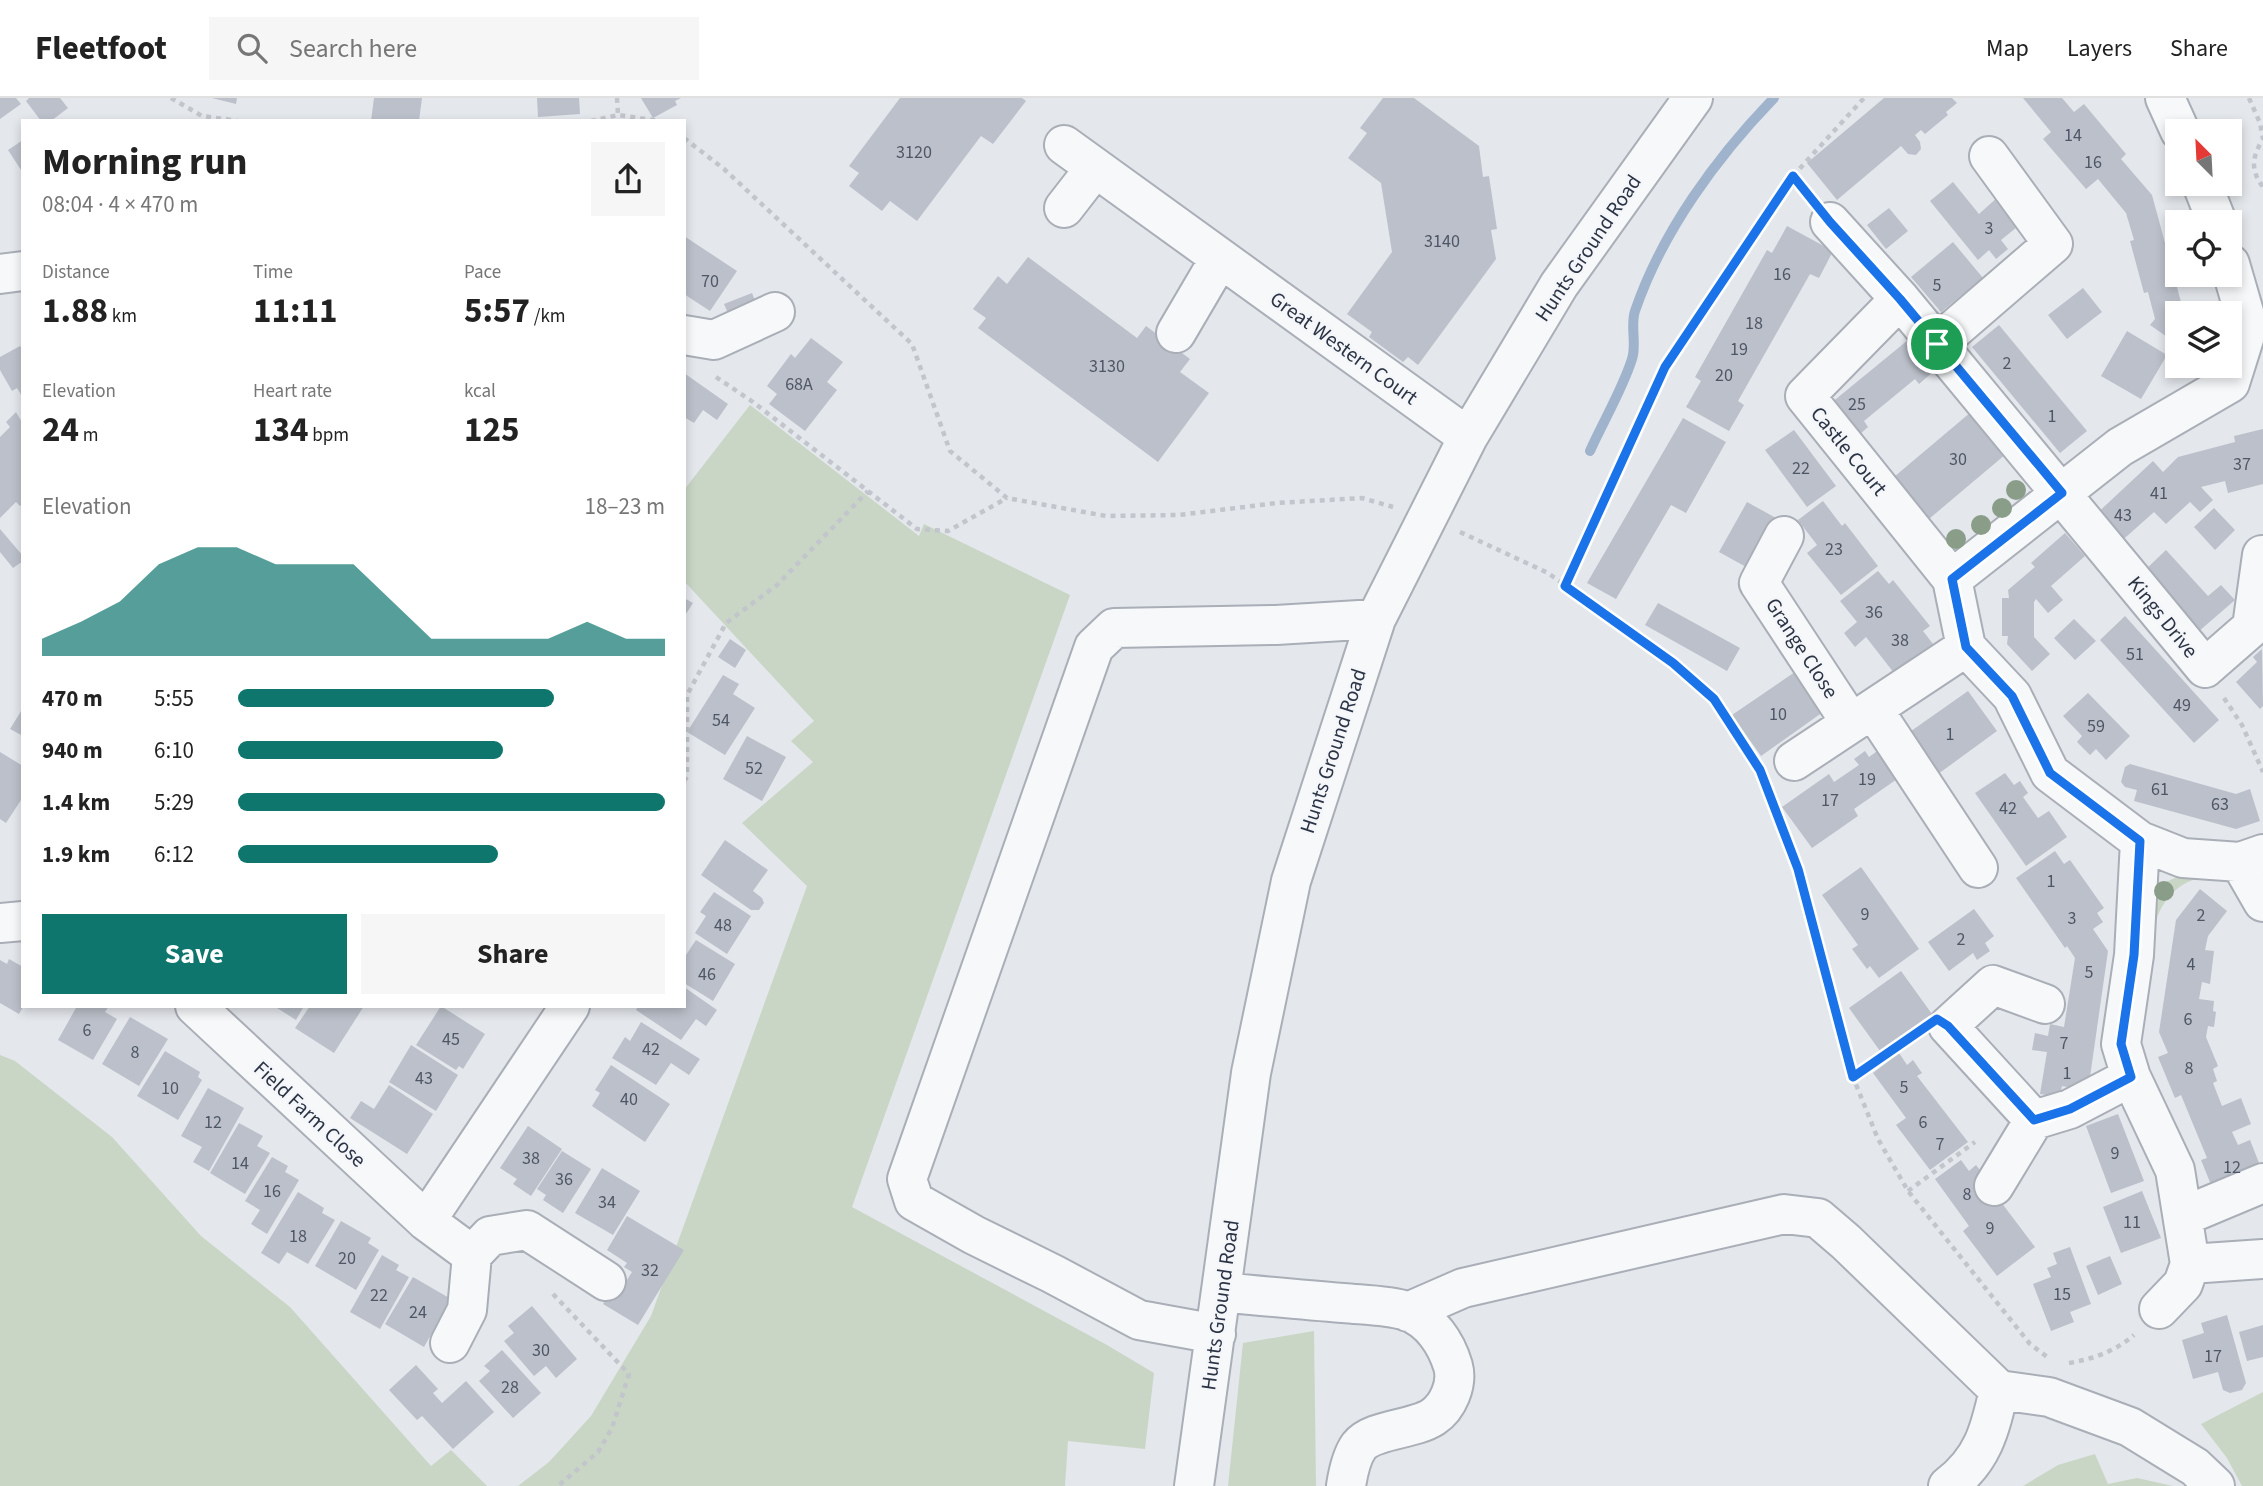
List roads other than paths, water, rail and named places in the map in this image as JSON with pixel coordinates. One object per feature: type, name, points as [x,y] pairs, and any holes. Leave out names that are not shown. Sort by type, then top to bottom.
[{"type":"street","name":"Hunts Ground Road","points":[[1195,1486],[1251,1073],[1291,881],[1376,620],[1468,437],[1559,285],[1693,98]]},
{"type":"street","name":"Great Western Court","points":[[1064,145],[1468,437]]},
{"type":"street","points":[[1937,344],[2053,244],[1989,156]]},
{"type":"street","points":[[1064,208],[1095,168]]},
{"type":"street","points":[[1830,222],[1900,299],[2062,493]]},
{"type":"street","points":[[1177,333],[1220,258]]},
{"type":"street","points":[[0,274],[21,271]]},
{"type":"street","points":[[2237,287],[2248,326],[2230,383],[2120,447],[1952,579],[1966,647],[2012,696],[2050,773],[2140,841],[2183,858],[2252,858],[2263,902]]},
{"type":"street","name":"Castle Court","points":[[1900,299],[1805,396],[1952,579]]},
{"type":"street","points":[[686,335],[715,340],[775,312]]},
{"type":"street","name":"Kings Drive","points":[[2062,493],[2205,668],[2252,627],[2262,555]]},
{"type":"street","name":"Grange Close","points":[[1784,536],[1759,583],[1978,868]]},
{"type":"street","points":[[1216,1334],[1139,1320],[914,1201],[907,1179],[1094,647],[1114,628],[1191,628],[1376,620]]},
{"type":"street","points":[[1773,771],[1966,647]]},
{"type":"street","points":[[2140,841],[2134,955],[2121,1044],[2131,1077],[2175,1170],[2190,1264],[2183,1284],[2159,1309]]},
{"type":"street","points":[[0,923],[21,921]]},
{"type":"street","points":[[2034,1120],[1948,1026],[1993,985],[2045,1004]]},
{"type":"street","name":"Field Farm Close","points":[[197,1008],[426,1221],[472,1255]]},
{"type":"street","points":[[426,1221],[569,1008]]},
{"type":"street","points":[[1994,1186],[2034,1120],[2070,1109],[2131,1077]]},
{"type":"street","points":[[2184,1216],[2263,1182]]},
{"type":"street","points":[[1408,1312],[1463,1289],[1784,1214],[1818,1218],[1846,1241],[1999,1390],[2049,1397],[2130,1427],[2205,1477]]},
{"type":"street","points":[[450,1343],[467,1310],[472,1255],[490,1236],[527,1230],[606,1281]]},
{"type":"street","points":[[2190,1264],[2263,1259]]},
{"type":"street","points":[[1222,1292],[1408,1312],[1430,1325],[1447,1348],[1455,1373],[1450,1399],[1434,1417],[1409,1428],[1376,1436],[1360,1445],[1350,1465],[1346,1486]]},
{"type":"street","points":[[1948,1486],[1977,1457],[1990,1431],[1999,1390]]},
{"type":"waterway","points":[[1590,451],[1628,370],[1634,347],[1635,311],[1660,253],[1693,197],[1712,171],[1774,98]]}]
